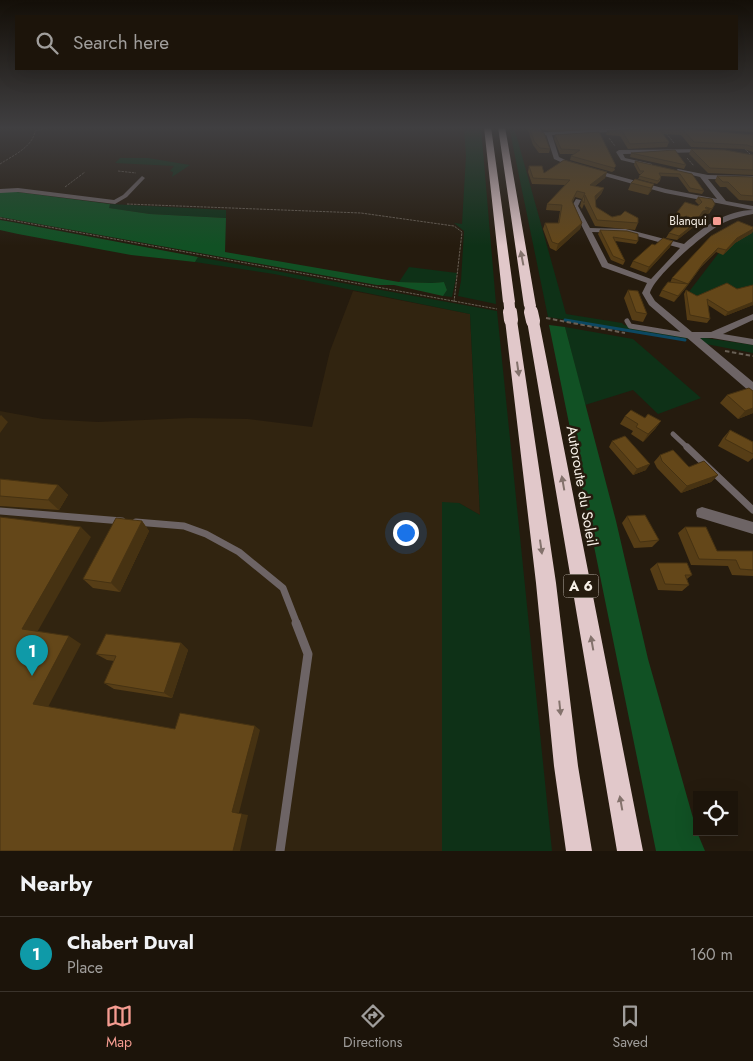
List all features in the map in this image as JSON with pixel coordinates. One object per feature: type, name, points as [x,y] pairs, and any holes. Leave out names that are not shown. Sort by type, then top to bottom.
[{"type":"highway","name":"A 6","points":[[491,167],[506,311],[546,583],[566,766],[579,851]]},
{"type":"highway","name":"Autoroute du Soleil","points":[[508,167],[630,851]]},
{"type":"street","points":[[579,167],[618,179],[753,210]]},
{"type":"street","points":[[656,167],[661,168]]},
{"type":"street","points":[[670,170],[703,177],[753,178]]},
{"type":"street","points":[[703,177],[734,215]]},
{"type":"street","points":[[0,191],[49,194],[115,202],[125,196],[142,178]]},
{"type":"street","points":[[578,200],[576,206],[603,263],[652,282]]},
{"type":"street","points":[[753,210],[734,215],[695,237],[647,288],[648,298],[753,388]]},
{"type":"street","points":[[587,230],[635,233],[686,247]]},
{"type":"street","points":[[712,335],[753,317]]},
{"type":"street","points":[[690,335],[712,335],[753,342]]},
{"type":"street","points":[[702,512],[753,528]]},
{"type":"lane","points":[[627,321],[630,326],[690,335]]},
{"type":"lane","points":[[673,434],[753,510]]},
{"type":"lane","points":[[0,511],[184,526],[206,534],[238,552],[283,588],[308,654],[280,851]]},
{"type":"path","points":[[694,167],[703,177]]},
{"type":"path","points":[[49,194],[59,191],[85,172]]},
{"type":"path","points":[[118,172],[141,173],[142,178]]},
{"type":"path","points":[[115,202],[151,206],[361,213],[445,224],[460,228],[462,232],[460,272],[454,302]]},
{"type":"path","points":[[0,218],[506,311]]},
{"type":"path","points":[[535,315],[625,333]]},
{"type":"path","points":[[702,346],[753,356]]},
{"type":"shaded area","points":[[353,291],[470,314],[480,515],[459,503],[442,503],[442,851],[0,851],[0,411],[43,419],[98,422],[190,418],[248,419],[312,427],[330,351]]},
{"type":"green space","points":[[173,167],[187,167],[172,177],[173,172],[170,171]]},
{"type":"green space","points":[[465,167],[484,167],[496,304],[458,296],[461,281],[464,231],[454,223],[462,224]]},
{"type":"green space","points":[[517,167],[525,167],[566,314],[622,323],[624,325],[685,336],[689,339],[548,317]]},
{"type":"green space","points":[[0,192],[17,192],[110,204],[109,208],[150,214],[226,218],[225,252],[399,282],[444,282],[447,290],[443,296],[394,285],[377,285],[0,217]]},
{"type":"green space","points":[[110,204],[226,210],[226,218],[150,214],[108,208]]},
{"type":"green space","points":[[0,220],[198,257],[195,262],[131,255],[18,234],[0,230]]},
{"type":"green space","points":[[753,229],[753,285],[704,302],[688,293],[724,246]]},
{"type":"green space","points":[[198,257],[497,311],[552,851],[442,851],[442,502],[459,503],[480,515],[470,314],[274,274],[195,262]]},
{"type":"green space","points":[[409,267],[457,273],[452,297],[443,296],[447,290],[444,282],[399,282]]},
{"type":"green space","points":[[549,325],[565,327],[616,521],[648,659],[693,818],[693,836],[699,836],[705,851],[656,851]]},
{"type":"green space","points":[[565,327],[633,339],[701,398],[658,414],[633,390],[585,405]]},
{"type":"green space","points":[[699,337],[753,345],[753,353],[706,344]]},
{"type":"building","points":[[529,167],[542,167],[544,173],[554,167],[588,167],[607,172],[590,185],[604,188],[595,196],[596,207],[612,217],[621,215],[625,211],[638,218],[638,223],[597,220],[585,195],[584,203],[582,200],[585,193],[577,191],[572,201],[582,223],[558,244],[552,242],[545,223],[559,223],[562,205],[547,204],[570,180],[533,178]]},
{"type":"building","points":[[638,167],[660,167],[692,174],[704,191],[690,188],[680,174],[659,173],[661,177],[658,181],[639,176],[644,171],[640,171]]},
{"type":"building","points":[[709,167],[753,167],[753,170]]},
{"type":"building","points":[[717,176],[753,177],[753,196],[741,195],[728,182],[723,182]]},
{"type":"building","points":[[635,179],[654,184],[651,188],[631,183]]},
{"type":"building","points":[[698,197],[712,199],[715,204],[712,209],[706,207],[710,209],[703,211],[694,224],[679,236],[669,233],[687,216],[671,220],[685,202],[698,206],[702,202]]},
{"type":"building","points":[[738,221],[753,227],[753,229],[737,238],[726,250],[718,248],[704,262],[688,284],[672,278],[711,236]]},
{"type":"building","points":[[600,230],[627,231],[638,234],[638,241],[613,237],[625,261],[613,256]]},
{"type":"building","points":[[663,238],[673,241],[649,267],[633,261],[652,244],[655,245]]},
{"type":"building","points":[[668,282],[688,284],[678,296],[662,290]]},
{"type":"building","points":[[727,283],[737,289],[753,285],[753,302],[728,312],[707,299],[710,319],[690,315],[686,290],[697,296]]},
{"type":"building","points":[[628,290],[638,291],[647,314],[636,312]]},
{"type":"building","points":[[749,388],[753,391],[753,408],[745,411],[727,395]]},
{"type":"building","points":[[631,410],[645,418],[648,414],[661,421],[648,434],[636,427],[638,424],[625,416]]},
{"type":"building","points":[[730,430],[753,442],[753,454],[725,439]]},
{"type":"building","points":[[625,436],[650,464],[637,469],[612,441]]},
{"type":"building","points":[[673,450],[689,467],[704,461],[718,475],[687,486],[662,461],[660,455]]},
{"type":"building","points":[[0,479],[58,485],[48,500],[0,496]]},
{"type":"building","points":[[645,515],[659,540],[640,542],[627,516]]},
{"type":"building","points":[[0,517],[81,527],[22,629],[69,636],[33,704],[175,729],[180,713],[255,726],[232,812],[242,814],[233,851],[0,851]]},
{"type":"building","points":[[116,518],[142,521],[111,583],[83,579]]},
{"type":"building","points":[[685,527],[706,527],[717,551],[753,551],[753,570],[740,569],[736,560],[699,559]]},
{"type":"building","points":[[657,563],[687,563],[692,575],[685,575],[689,585],[665,584]]},
{"type":"building","points":[[106,634],[181,643],[164,693],[104,683],[116,656],[96,654]]},
{"type":"waterway","points":[[565,320],[685,340]]},
{"type":"place","name":"Blanqui","points":[[717,221]]},
{"type":"place","name":"Chabert Duval","points":[[32,676]]}]
